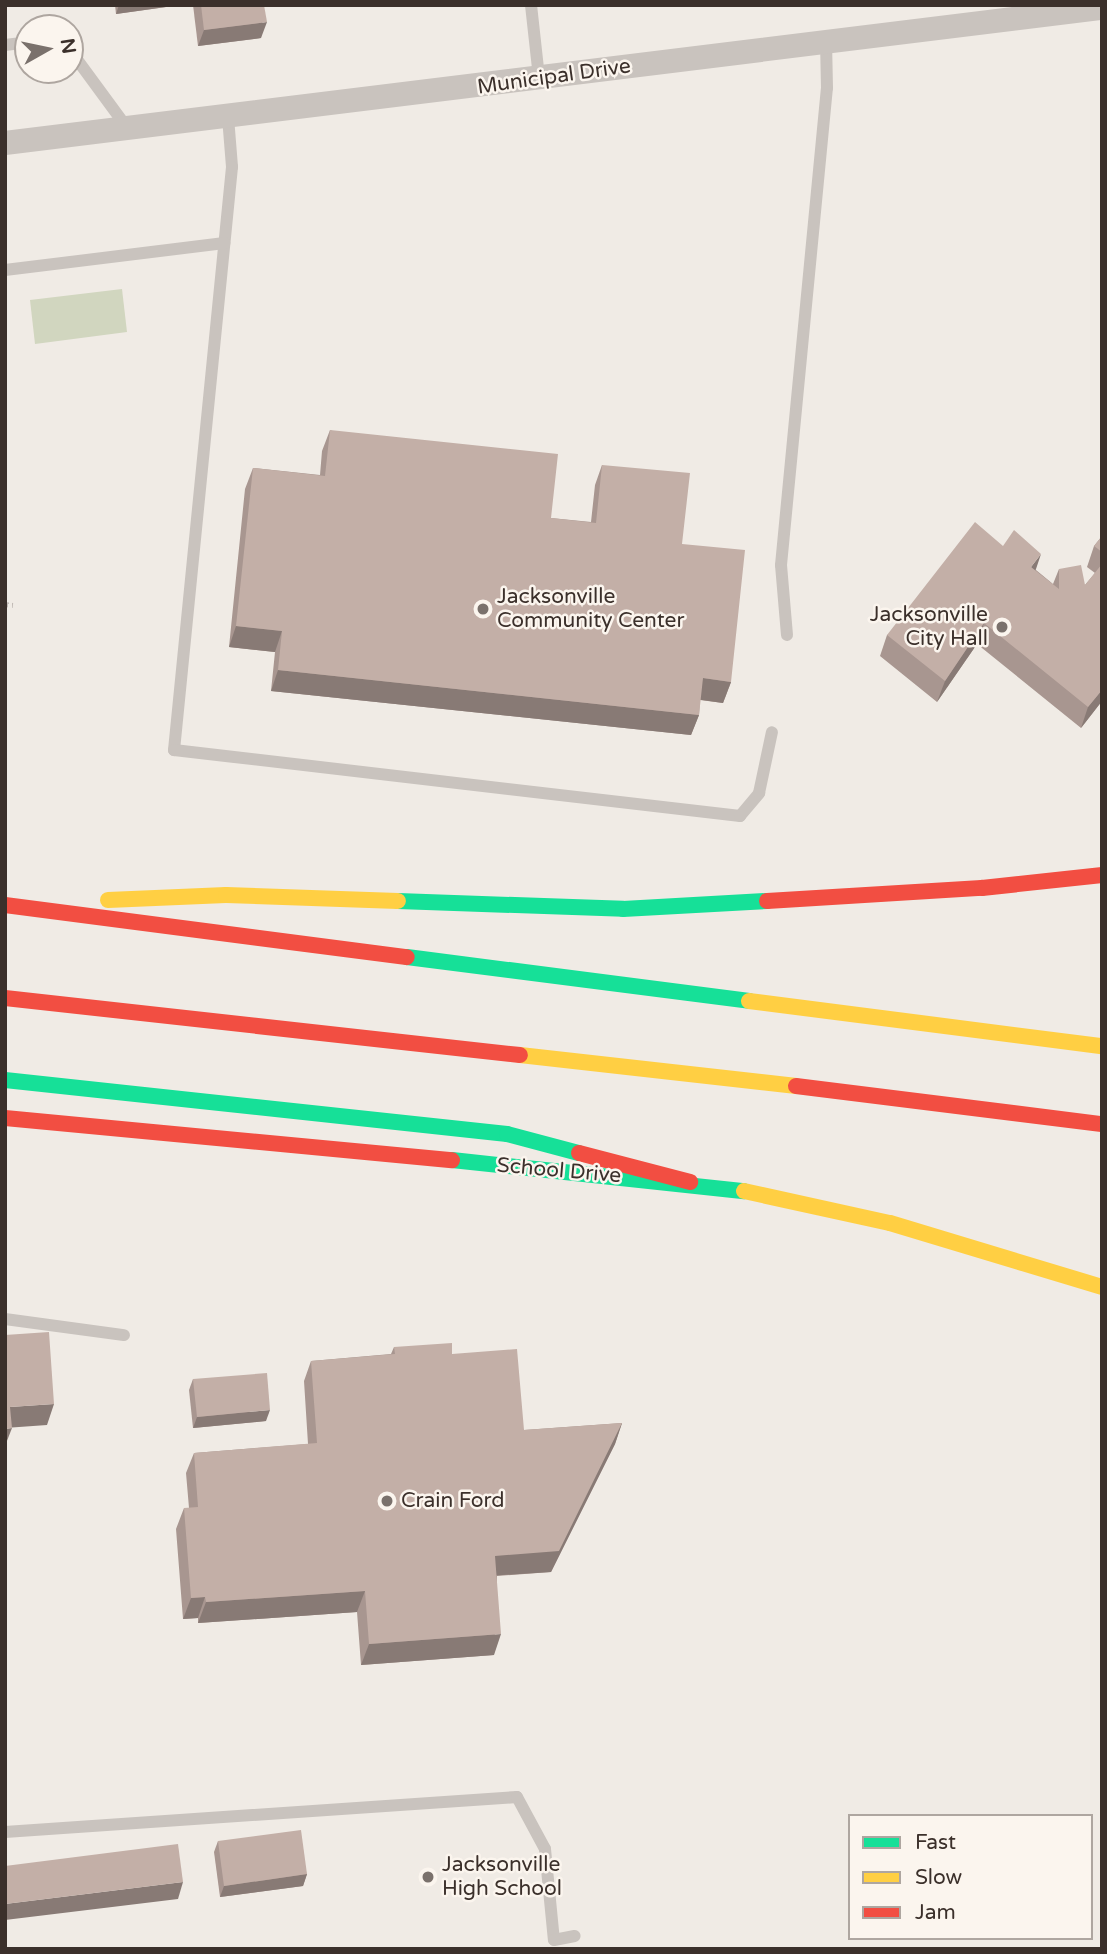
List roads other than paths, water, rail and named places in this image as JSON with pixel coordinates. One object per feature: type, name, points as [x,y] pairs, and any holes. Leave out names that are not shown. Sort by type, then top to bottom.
[{"type":"main road","points":[[5,904],[226,895],[623,909],[982,888],[1102,875]]},
{"type":"main road","points":[[5,904],[1102,1046]]},
{"type":"main road","points":[[5,998],[1102,1124]]},
{"type":"main road","points":[[5,1080],[507,1134],[690,1182]]},
{"type":"main road","name":"School Drive","points":[[5,1118],[690,1182],[791,1199],[890,1223],[1102,1287]]},
{"type":"street","name":"Municipal Drive","points":[[5,143],[1102,8]]},
{"type":"lane","points":[[531,5],[539,79]]},
{"type":"lane","points":[[787,635],[781,565],[827,88],[826,42]]},
{"type":"lane","points":[[84,69],[128,129]]},
{"type":"lane","points":[[228,117],[232,167],[174,750],[740,816],[758,793],[772,732]]},
{"type":"lane","points":[[5,270],[225,243]]},
{"type":"lane","points":[[5,1319],[124,1335]]},
{"type":"lane","points":[[5,1832],[517,1797],[545,1849],[554,1940],[575,1936]]},
{"type":"place","name":"Jacksonville Community Center","points":[[483,609]]},
{"type":"place","name":"Jacksonville City Hall","points":[[1002,627]]},
{"type":"place","name":"Crain Ford","points":[[387,1501]]},
{"type":"place","name":"Jacksonville High School","points":[[428,1877]]}]
